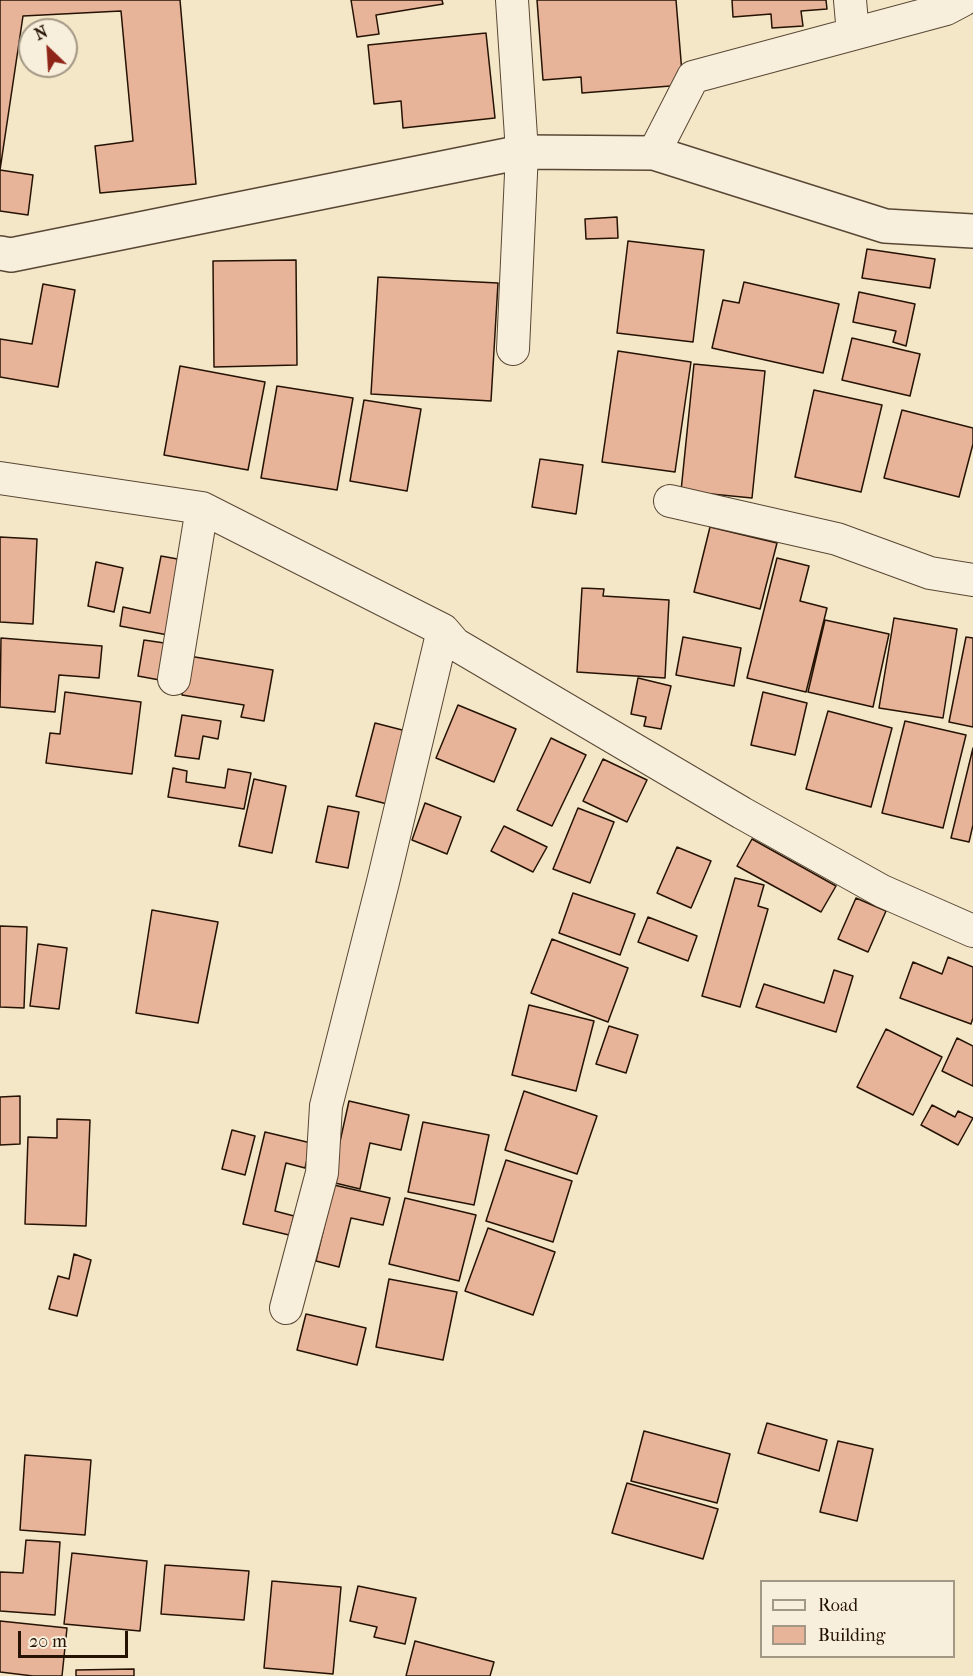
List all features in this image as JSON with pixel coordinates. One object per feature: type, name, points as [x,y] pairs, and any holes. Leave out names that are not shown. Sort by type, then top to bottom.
[{"type":"street","points":[[512,0],[522,153],[513,349]]},
{"type":"street","points":[[850,0],[853,34]]},
{"type":"street","points":[[654,153],[693,77],[946,9],[963,0]]},
{"type":"street","points":[[0,253],[11,255],[522,153],[654,153],[885,226],[973,231]]},
{"type":"street","points":[[0,478],[202,508],[442,630],[455,644],[742,813],[882,891],[973,932]]},
{"type":"street","points":[[670,501],[837,539],[930,573],[973,580]]},
{"type":"street","points":[[174,679],[202,508]]},
{"type":"street","points":[[286,1308],[322,1173],[326,1106],[383,882],[442,630]]},
{"type":"building","points":[[0,0],[180,0],[196,184],[100,193],[95,146],[133,141],[121,11],[18,18],[18,49],[0,170]]},
{"type":"building","points":[[351,0],[442,0],[443,4],[376,15],[379,34],[357,37]]},
{"type":"building","points":[[537,0],[676,0],[683,85],[582,93],[581,77],[543,80]]},
{"type":"building","points":[[732,0],[826,0],[827,9],[801,11],[803,26],[772,28],[771,14],[733,17]]},
{"type":"building","points":[[486,33],[495,118],[403,128],[401,101],[374,104],[368,45]]},
{"type":"building","points":[[0,170],[33,175],[28,215],[0,211]]},
{"type":"building","points":[[617,217],[618,238],[586,239],[585,219]]},
{"type":"building","points":[[628,241],[704,250],[693,342],[617,333]]},
{"type":"building","points":[[867,249],[935,259],[930,288],[862,278]]},
{"type":"building","points":[[296,260],[297,365],[214,367],[213,261]]},
{"type":"building","points":[[378,277],[498,283],[491,401],[371,394]]},
{"type":"building","points":[[744,282],[839,304],[823,373],[712,348],[723,300],[739,303]]},
{"type":"building","points":[[43,284],[75,290],[58,387],[0,377],[0,339],[32,344]]},
{"type":"building","points":[[859,292],[915,304],[906,346],[893,342],[896,331],[853,322]]},
{"type":"building","points":[[852,338],[920,354],[910,396],[842,380]]},
{"type":"building","points":[[618,351],[691,362],[675,472],[602,462]]},
{"type":"building","points":[[694,364],[765,371],[752,498],[681,491]]},
{"type":"building","points":[[180,366],[265,382],[248,470],[164,455]]},
{"type":"building","points":[[277,386],[353,398],[337,490],[261,478]]},
{"type":"building","points":[[814,390],[882,405],[861,492],[795,477]]},
{"type":"building","points":[[364,400],[421,409],[407,491],[350,481]]},
{"type":"building","points":[[902,410],[973,428],[973,444],[959,497],[884,478]]},
{"type":"building","points":[[540,459],[583,465],[576,514],[532,507]]},
{"type":"building","points":[[710,527],[777,543],[760,609],[694,592]]},
{"type":"building","points":[[0,537],[37,539],[33,624],[0,622]]},
{"type":"building","points":[[161,556],[183,560],[168,635],[120,626],[123,607],[150,613]]},
{"type":"building","points":[[777,558],[809,566],[800,601],[827,608],[806,692],[747,678]]},
{"type":"building","points":[[96,562],[123,568],[114,612],[88,606]]},
{"type":"building","points":[[582,588],[604,589],[603,596],[669,600],[665,678],[577,672]]},
{"type":"building","points":[[894,618],[957,629],[943,718],[879,708]]},
{"type":"building","points":[[825,620],[889,634],[873,707],[808,692]]},
{"type":"building","points":[[683,637],[741,648],[734,686],[676,675]]},
{"type":"building","points":[[966,637],[973,638],[973,727],[949,722]]},
{"type":"building","points":[[1,638],[102,646],[99,678],[59,675],[55,712],[0,707]]},
{"type":"building","points":[[144,640],[171,644],[165,681],[138,676]]},
{"type":"building","points":[[189,656],[273,670],[264,721],[241,717],[244,705],[182,695]]},
{"type":"building","points":[[638,678],[671,686],[661,729],[644,726],[646,717],[631,714]]},
{"type":"building","points":[[65,692],[141,702],[132,774],[46,763],[50,733],[60,734]]},
{"type":"building","points":[[763,692],[807,703],[795,755],[751,745]]},
{"type":"building","points":[[458,705],[516,729],[494,782],[436,758]]},
{"type":"building","points":[[828,711],[892,728],[871,807],[806,789]]},
{"type":"building","points":[[182,715],[221,721],[218,739],[203,736],[199,759],[175,756]]},
{"type":"building","points":[[905,721],[966,735],[943,828],[882,813]]},
{"type":"building","points":[[375,723],[410,732],[391,805],[356,796]]},
{"type":"building","points":[[551,738],[586,755],[552,826],[517,810]]},
{"type":"building","points":[[973,748],[973,825],[969,842],[951,838]]},
{"type":"building","points":[[603,759],[647,780],[627,822],[583,801]]},
{"type":"building","points":[[173,768],[187,771],[186,782],[225,788],[228,769],[251,773],[244,809],[168,797]]},
{"type":"building","points":[[254,779],[286,786],[272,853],[239,846]]},
{"type":"building","points":[[425,803],[461,817],[447,854],[412,840]]},
{"type":"building","points":[[328,806],[359,812],[348,868],[316,862]]},
{"type":"building","points":[[578,808],[614,822],[590,883],[553,869]]},
{"type":"building","points":[[504,826],[547,847],[533,872],[491,851]]},
{"type":"building","points":[[752,839],[836,886],[821,912],[737,866]]},
{"type":"building","points":[[677,847],[711,861],[691,908],[657,893]]},
{"type":"building","points":[[735,878],[764,885],[758,906],[768,909],[740,1007],[702,996]]},
{"type":"building","points":[[573,893],[635,914],[620,955],[559,933]]},
{"type":"building","points":[[856,898],[886,911],[868,952],[838,939]]},
{"type":"building","points":[[152,910],[218,922],[198,1023],[136,1013]]},
{"type":"building","points":[[648,917],[697,936],[688,961],[638,942]]},
{"type":"building","points":[[0,926],[27,927],[24,1008],[0,1007]]},
{"type":"building","points":[[552,939],[628,968],[608,1022],[531,993]]},
{"type":"building","points":[[38,944],[67,948],[59,1009],[30,1006]]},
{"type":"building","points":[[948,957],[973,967],[971,1024],[900,998],[913,962],[942,974]]},
{"type":"building","points":[[834,970],[853,976],[836,1032],[756,1007],[764,984],[824,1003]]},
{"type":"building","points":[[529,1005],[594,1021],[576,1091],[512,1075]]},
{"type":"building","points":[[609,1026],[638,1035],[626,1073],[596,1064]]},
{"type":"building","points":[[886,1029],[942,1057],[913,1115],[857,1087]]},
{"type":"building","points":[[957,1038],[973,1046],[973,1086],[942,1071]]},
{"type":"building","points":[[524,1091],[597,1116],[577,1174],[505,1150]]},
{"type":"building","points":[[20,1096],[20,1144],[0,1145],[0,1097]]},
{"type":"building","points":[[349,1101],[409,1115],[401,1150],[370,1143],[360,1189],[331,1182]]},
{"type":"building","points":[[932,1105],[955,1117],[958,1111],[973,1118],[958,1145],[921,1125]]},
{"type":"building","points":[[57,1119],[90,1120],[86,1226],[25,1224],[28,1137],[57,1138]]},
{"type":"building","points":[[423,1122],[489,1135],[474,1205],[408,1192]]},
{"type":"building","points":[[232,1130],[255,1136],[245,1175],[222,1169]]},
{"type":"building","points":[[265,1132],[311,1143],[305,1168],[286,1163],[275,1211],[294,1216],[289,1235],[243,1224]]},
{"type":"building","points":[[506,1160],[572,1181],[553,1242],[486,1221]]},
{"type":"building","points":[[334,1185],[390,1198],[383,1225],[351,1218],[339,1267],[316,1261]]},
{"type":"building","points":[[405,1198],[476,1215],[459,1281],[389,1264]]},
{"type":"building","points":[[488,1228],[555,1252],[533,1315],[465,1291]]},
{"type":"building","points":[[74,1254],[91,1260],[77,1316],[49,1309],[58,1276],[69,1279]]},
{"type":"building","points":[[389,1279],[457,1292],[443,1360],[376,1347]]},
{"type":"building","points":[[306,1314],[366,1328],[357,1365],[297,1350]]},
{"type":"building","points":[[767,1423],[827,1440],[819,1471],[758,1453]]},
{"type":"building","points":[[644,1431],[730,1454],[717,1503],[631,1481]]},
{"type":"building","points":[[838,1441],[873,1449],[857,1521],[820,1512]]},
{"type":"building","points":[[25,1455],[91,1460],[85,1535],[20,1530]]},
{"type":"building","points":[[627,1483],[718,1509],[703,1559],[612,1533]]},
{"type":"building","points":[[26,1540],[60,1542],[55,1615],[0,1611],[0,1572],[23,1573]]},
{"type":"building","points":[[72,1553],[147,1561],[140,1631],[64,1624]]},
{"type":"building","points":[[165,1565],[249,1571],[244,1620],[161,1614]]},
{"type":"building","points":[[272,1581],[341,1587],[333,1674],[264,1668]]},
{"type":"building","points":[[358,1586],[416,1598],[405,1644],[374,1637],[377,1627],[350,1621]]},
{"type":"building","points":[[0,1621],[67,1628],[62,1676],[33,1676],[0,1672]]},
{"type":"building","points":[[415,1641],[494,1662],[490,1676],[406,1676]]},
{"type":"building","points":[[134,1669],[134,1676],[76,1676],[76,1670]]}]
